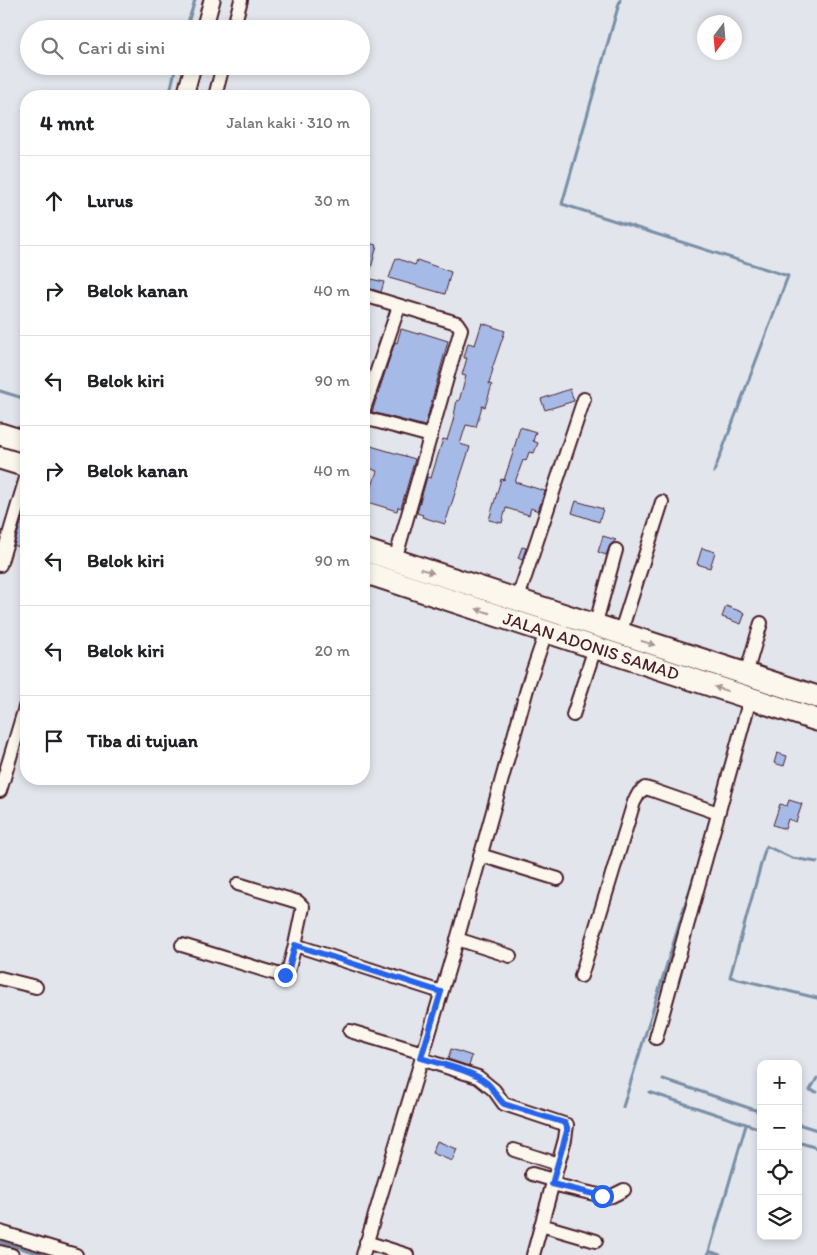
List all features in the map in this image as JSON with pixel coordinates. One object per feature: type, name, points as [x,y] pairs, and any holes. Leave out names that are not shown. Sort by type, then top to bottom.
[{"type":"highway","points":[[0,434],[20,440]]},
{"type":"highway","points":[[0,458],[20,464]]},
{"type":"highway","points":[[370,551],[397,554],[520,594],[595,626],[624,625],[746,674],[817,697]]},
{"type":"highway","name":"JALAN ADONIS SAMAD","points":[[370,576],[817,720]]},
{"type":"street","points":[[206,20],[212,0]]},
{"type":"street","points":[[235,20],[241,0]]},
{"type":"street","points":[[187,90],[191,75]]},
{"type":"street","points":[[217,90],[221,75]]},
{"type":"street","points":[[370,297],[457,323],[461,326],[397,554]]},
{"type":"street","points":[[370,391],[399,306]]},
{"type":"street","points":[[520,594],[584,400]]},
{"type":"street","points":[[370,420],[431,436]]},
{"type":"street","points":[[0,565],[20,498]]},
{"type":"street","points":[[624,625],[662,502]]},
{"type":"street","points":[[595,626],[616,550]]},
{"type":"street","points":[[746,674],[760,625]]},
{"type":"street","points":[[363,1255],[546,632]]},
{"type":"street","points":[[573,715],[595,648]]},
{"type":"street","points":[[656,1038],[750,699]]},
{"type":"street","points":[[1,786],[20,724]]},
{"type":"street","points":[[581,976],[634,802],[639,793],[644,788],[718,812]]},
{"type":"street","points":[[480,855],[558,879]]},
{"type":"street","points":[[182,945],[280,975],[285,975],[288,972],[302,905],[298,902],[238,884]]},
{"type":"street","points":[[457,940],[510,956]]},
{"type":"street","points":[[295,945],[441,992]]},
{"type":"street","points":[[0,978],[36,987]]},
{"type":"street","points":[[350,1031],[478,1077],[494,1090],[504,1104],[565,1123],[567,1131],[533,1255]]},
{"type":"street","points":[[514,1150],[558,1164]]},
{"type":"street","points":[[532,1174],[607,1197],[624,1190]]},
{"type":"street","points":[[541,1225],[596,1241]]},
{"type":"street","points":[[0,1232],[76,1255]]},
{"type":"street","points":[[366,1242],[407,1255]]},
{"type":"street","points":[[0,1252],[12,1255]]},
{"type":"building","points":[[370,243],[377,245],[370,272]]},
{"type":"building","points":[[396,258],[415,265],[417,260],[451,272],[445,294],[389,278]]},
{"type":"building","points":[[371,279],[384,282],[381,292],[370,289]]},
{"type":"building","points":[[482,323],[505,331],[492,369],[489,384],[492,385],[485,407],[482,406],[476,427],[466,425],[460,444],[470,447],[445,524],[422,517],[423,515],[417,513],[427,477],[431,478],[443,439],[447,440],[457,400],[459,401],[466,376],[462,375],[467,358],[464,358],[468,343],[475,345]]},
{"type":"building","points":[[401,329],[418,334],[419,332],[448,341],[425,426],[372,412]]},
{"type":"building","points":[[570,389],[574,401],[545,410],[541,399]]},
{"type":"building","points":[[520,427],[536,432],[533,441],[538,443],[534,453],[529,452],[526,461],[523,460],[515,482],[545,491],[538,511],[531,508],[529,515],[506,508],[502,523],[489,520],[501,479],[504,480],[512,456]]},
{"type":"building","points":[[370,446],[415,459],[401,508],[398,507],[397,511],[370,503],[370,493],[377,471],[370,468]]},
{"type":"building","points":[[576,501],[603,509],[599,522],[572,513]]},
{"type":"building","points":[[20,526],[20,547],[14,545]]},
{"type":"building","points":[[603,536],[616,540],[610,545],[606,555],[598,552]]},
{"type":"building","points":[[522,547],[526,548],[522,560],[518,558]]},
{"type":"building","points":[[702,548],[715,552],[710,568],[697,564]]},
{"type":"building","points":[[726,606],[745,613],[741,624],[722,617]]},
{"type":"building","points":[[777,753],[787,756],[784,766],[774,763]]},
{"type":"building","points":[[789,800],[802,804],[796,822],[788,819],[785,829],[773,825],[780,804],[787,806]]},
{"type":"building","points":[[451,1049],[472,1056],[469,1066],[448,1059]]},
{"type":"building","points":[[437,1141],[457,1149],[452,1161],[432,1153]]},
{"type":"waterway","points":[[189,20],[195,0]]},
{"type":"waterway","points":[[620,0],[562,204],[788,276],[714,472]]},
{"type":"waterway","points":[[170,90],[174,75]]},
{"type":"waterway","points":[[0,391],[20,397]]},
{"type":"waterway","points":[[817,862],[792,858],[766,846],[730,977],[817,998]]},
{"type":"waterway","points":[[623,1107],[694,876]]},
{"type":"waterway","points":[[817,1078],[810,1090],[817,1092]]},
{"type":"waterway","points":[[663,1079],[757,1111]]},
{"type":"waterway","points":[[649,1092],[757,1128]]},
{"type":"waterway","points":[[708,1255],[746,1125]]},
{"type":"waterway","points":[[802,1125],[817,1130]]},
{"type":"waterway","points":[[802,1143],[817,1148]]},
{"type":"waterway","points":[[0,1242],[43,1255]]},
{"type":"waterway","points":[[709,1251],[720,1255]]},
{"type":"route","points":[[285,975],[288,972],[295,945],[441,992],[421,1058],[478,1077],[494,1090],[504,1104],[565,1123],[567,1131],[552,1184],[602,1196]]}]
